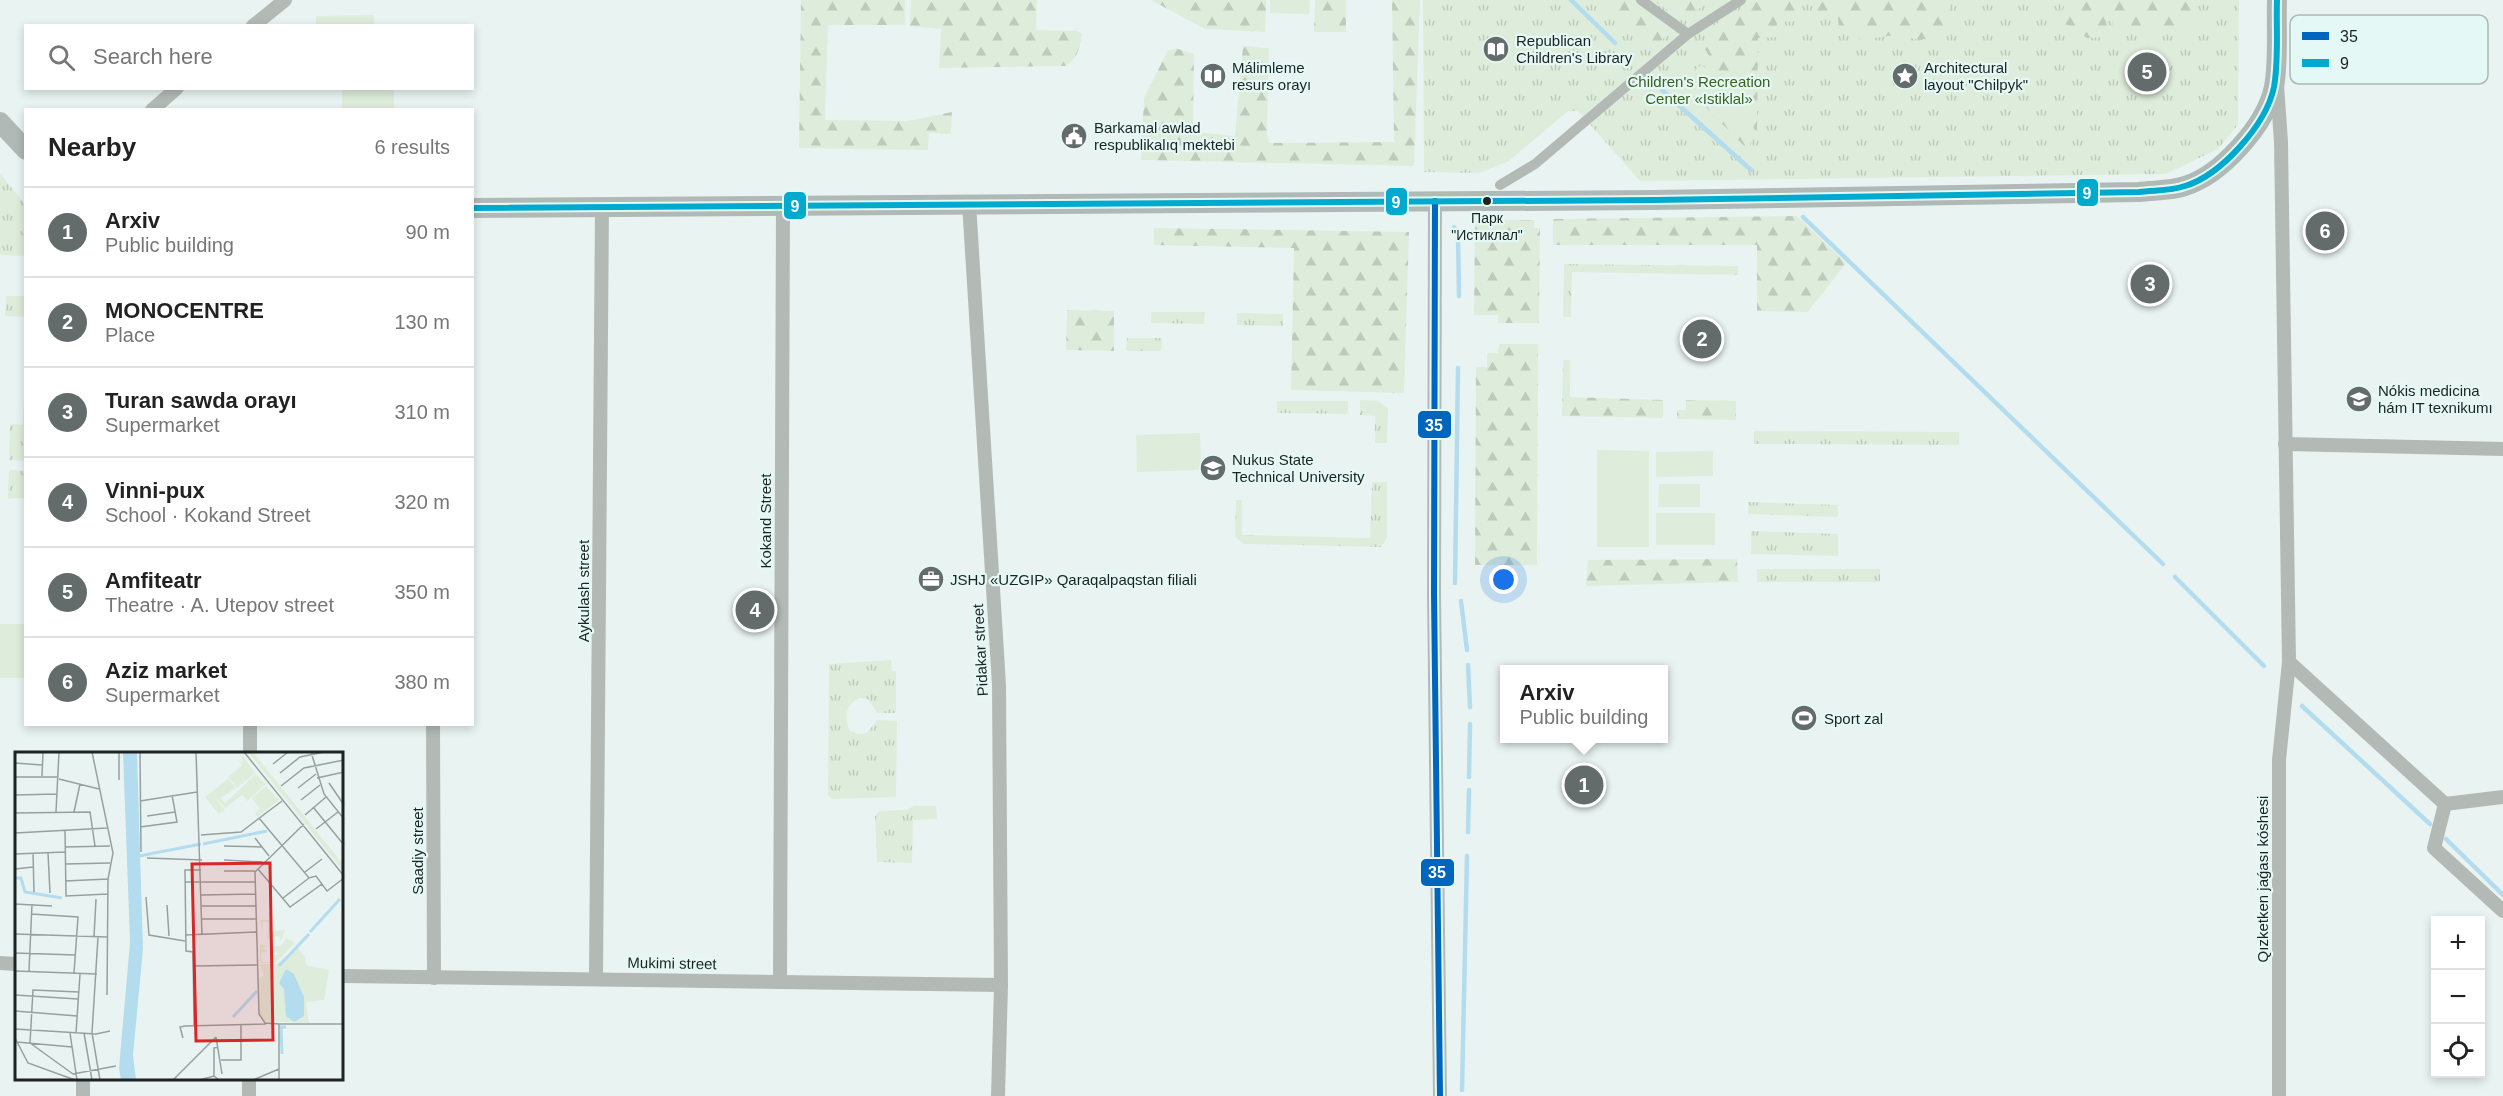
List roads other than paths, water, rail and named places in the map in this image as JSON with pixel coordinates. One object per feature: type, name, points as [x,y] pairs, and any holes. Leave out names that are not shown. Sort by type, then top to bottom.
[{"type":"main road","points":[[474,208],[602,205],[1435,201],[2139,192],[2185,186],[2220,167],[2244,142],[2262,115],[2273,89],[2277,0]]},
{"type":"main road","points":[[0,122],[24,148]]},
{"type":"street","points":[[255,24],[285,0]]},
{"type":"street","points":[[1641,0],[1688,34]]},
{"type":"street","points":[[1500,185],[1535,164],[1688,34],[1742,0]]},
{"type":"street","name":"Qızketken jaǵası kóshesi","points":[[2275,69],[2281,142],[2289,662],[2279,760],[2279,1096]]},
{"type":"street","points":[[154,108],[175,90]]},
{"type":"street","points":[[2244,142],[2261,130],[2270,130],[2281,142]]},
{"type":"street","points":[[1435,201],[1434,594],[1440,1096]]},
{"type":"street","name":"Pidakar street","points":[[969,203],[999,685],[1001,985],[998,1096]]},
{"type":"street","name":"Aykulash street","points":[[597,978],[602,205]]},
{"type":"street","name":"Kokand Street","points":[[780,982],[783,205]]},
{"type":"street","points":[[2285,444],[2503,449]]},
{"type":"street","points":[[2289,662],[2445,804],[2503,797]]},
{"type":"street","points":[[250,726],[250,752]]},
{"type":"street","name":"Saadiy street","points":[[434,726],[434,978]]},
{"type":"street","points":[[2445,804],[2434,848],[2503,911]]},
{"type":"street","points":[[0,963],[15,964]]},
{"type":"street","name":"Mukimi street","points":[[344,976],[1001,985]]},
{"type":"waterway","points":[[1571,0],[1615,43]]},
{"type":"waterway","points":[[1662,90],[1751,170]]},
{"type":"waterway","points":[[1803,217],[2163,564]]},
{"type":"waterway","points":[[1454,227],[1458,234],[1459,296]]},
{"type":"waterway","points":[[1455,583],[1458,368]]},
{"type":"waterway","points":[[2175,577],[2264,666]]},
{"type":"waterway","points":[[1461,601],[1467,650]]},
{"type":"waterway","points":[[1468,665],[1470,707]]},
{"type":"waterway","points":[[2302,706],[2430,824]]},
{"type":"waterway","points":[[1469,777],[1470,724]]},
{"type":"waterway","points":[[1468,832],[1469,790]]},
{"type":"waterway","points":[[2446,839],[2503,895]]},
{"type":"waterway","points":[[1462,1090],[1467,856]]},
{"type":"place","name":"Republican Children's Library","points":[[1496,49]]},
{"type":"place","name":"Amfiteatr","points":[[2147,72]]},
{"type":"place","name":"Málimleme resurs orayı","points":[[1213,76]]},
{"type":"place","name":"Architectural layout \"Chilpyk\"","points":[[1905,76]]},
{"type":"place","name":"Barkamal awlad respublikalıq mektebi","points":[[1074,136]]},
{"type":"place","name":"Парк \"Истиклал\"","points":[[1487,201]]},
{"type":"place","name":"Aziz market","points":[[2325,231]]},
{"type":"place","name":"Turan sawda orayı","points":[[2150,284]]},
{"type":"place","name":"MONOCENTRE","points":[[1702,339]]},
{"type":"place","name":"Nókis medicina hám IT texnikumı","points":[[2359,399]]},
{"type":"place","name":"Nukus State Technical University","points":[[1213,468]]},
{"type":"place","name":"JSHJ «UZGIP» Qaraqalpaqstan filiali","points":[[931,579]]},
{"type":"place","name":"Vinni-pux","points":[[755,610]]},
{"type":"place","name":"Sport zal","points":[[1804,718]]},
{"type":"place","name":"Arxiv","points":[[1584,785]]},
{"type":"park label","name":"Children's Recreation Center «Istiklal»","points":[[1699,90]]}]
